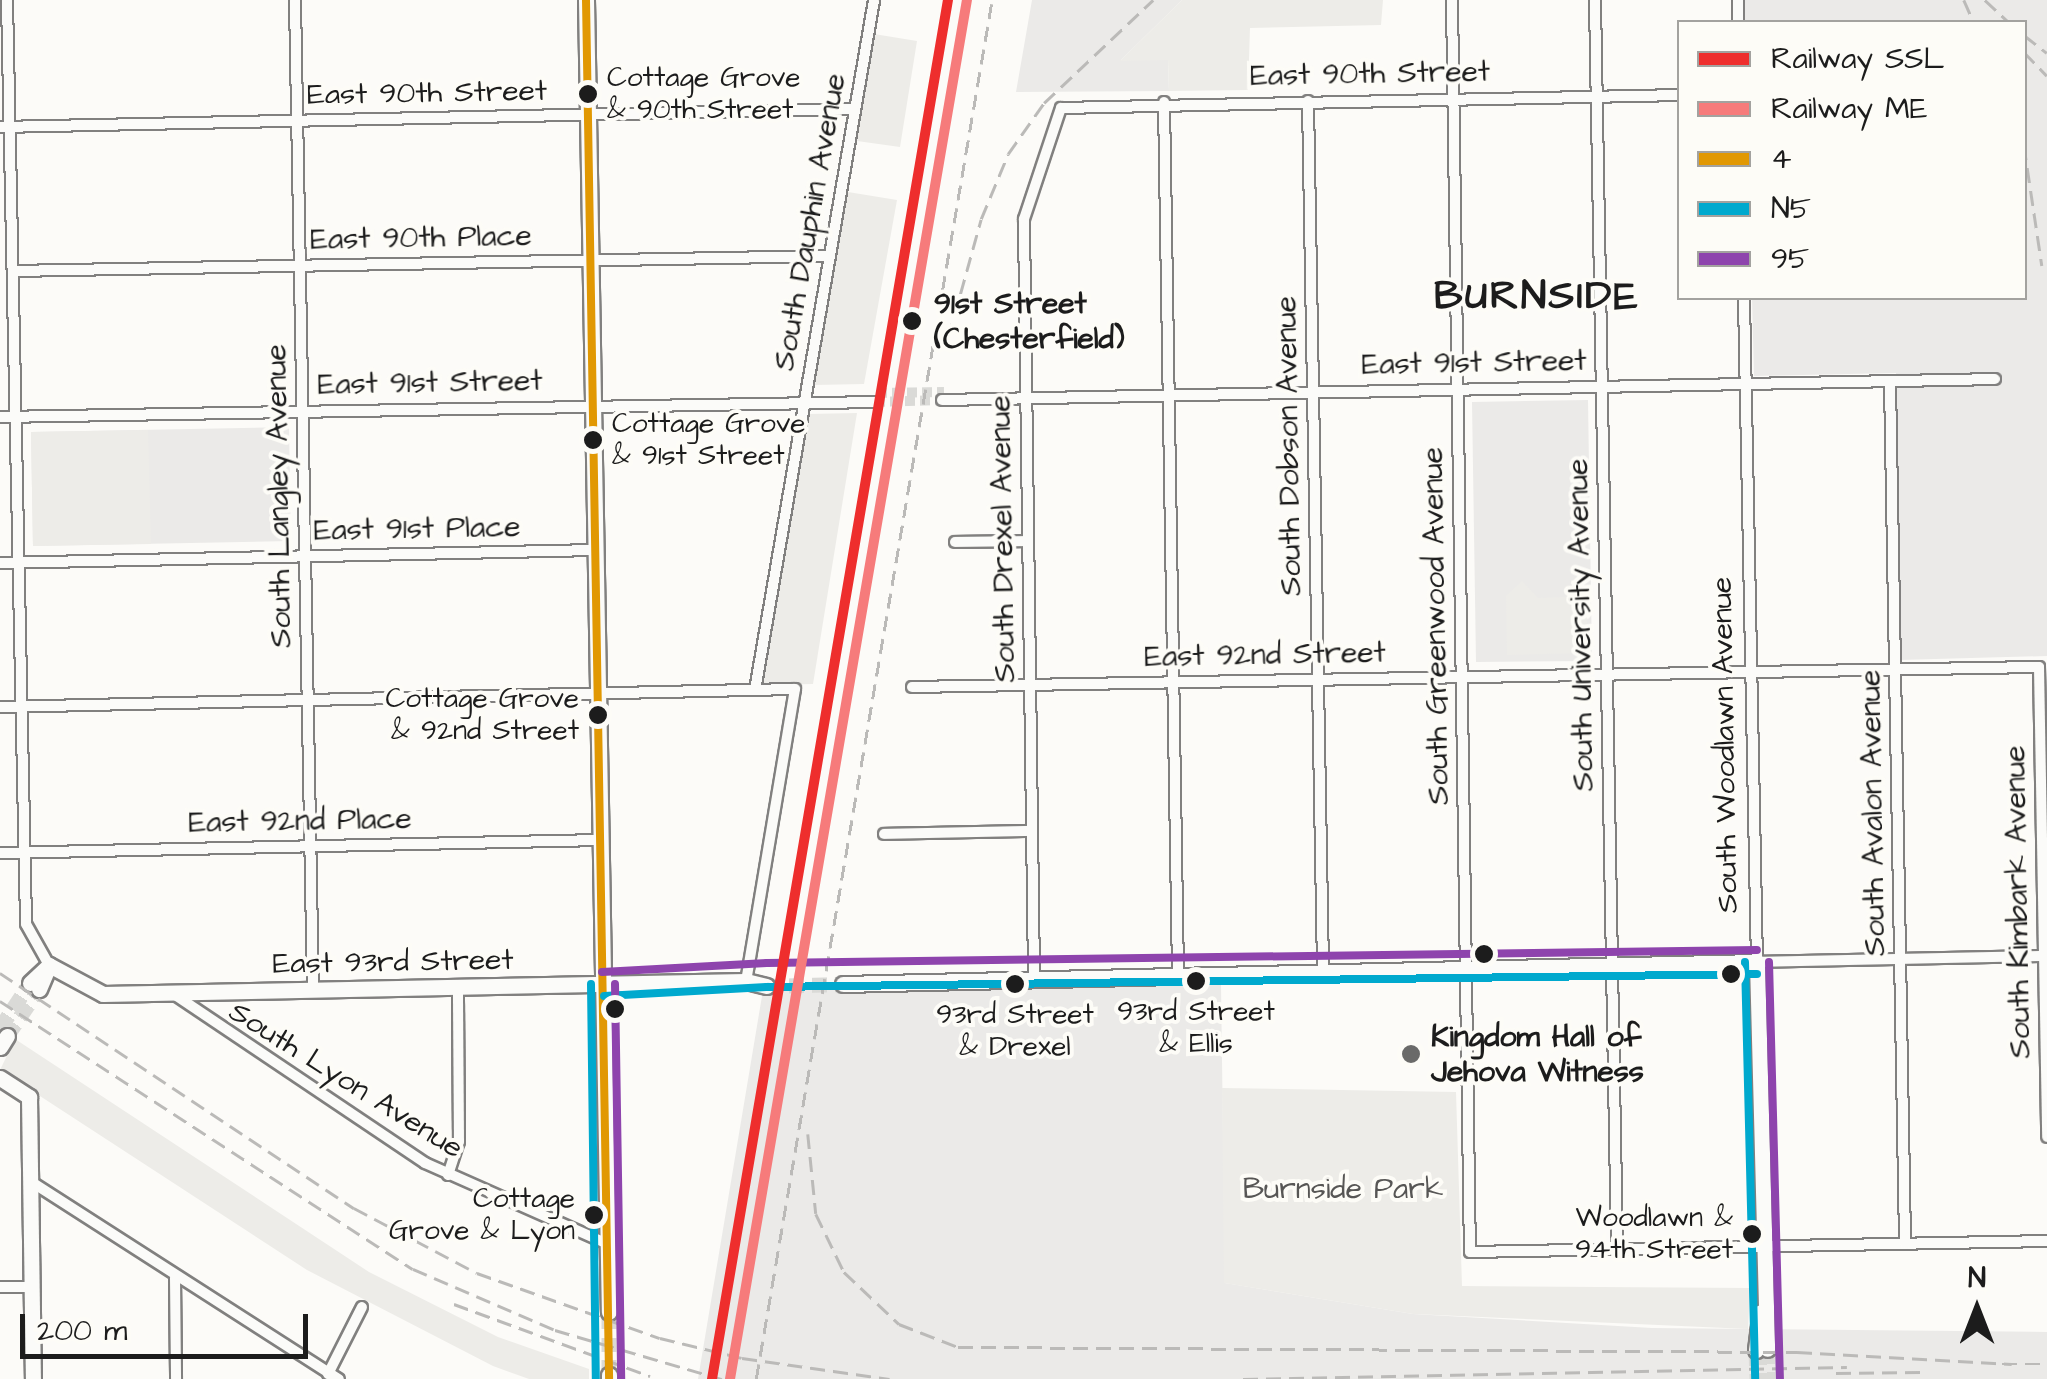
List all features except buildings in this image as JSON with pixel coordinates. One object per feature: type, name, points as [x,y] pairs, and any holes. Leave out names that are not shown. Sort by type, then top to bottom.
[{"type":"street","points":[[7,0],[5,127],[13,272],[26,924],[49,965],[34,986]]},
{"type":"street","name":"South Langley Avenue","points":[[296,0],[313,990]]},
{"type":"street","points":[[586,0],[609,1312]]},
{"type":"street","name":"South Dauphin Avenue","points":[[756,690],[874,0]]},
{"type":"street","name":"South Greenwood Avenue","points":[[1452,0],[1470,1252],[1618,1250]]},
{"type":"street","name":"South University Avenue","points":[[1595,0],[1618,1250]]},
{"type":"street","name":"East 90th Street","points":[[1061,108],[1164,102],[1677,95]]},
{"type":"street","name":"South Dobson Avenue","points":[[1308,101],[1323,970]]},
{"type":"street","points":[[1164,102],[1178,973]]},
{"type":"street","name":"South Drexel Avenue","points":[[1034,976],[1024,218],[1061,108]]},
{"type":"street","name":"East 90th Street","points":[[5,127],[855,110]]},
{"type":"street","name":"East 90th Place","points":[[13,272],[830,256]]},
{"type":"street","name":"South Woodlawn Avenue","points":[[1744,300],[1762,1349]]},
{"type":"street","name":"East 91st Street","points":[[947,396],[1994,379]]},
{"type":"street","name":"South Avalon Avenue","points":[[1890,381],[1905,1244]]},
{"type":"street","name":"East 91st Street","points":[[0,417],[876,398]]},
{"type":"street","points":[[954,542],[1028,541]]},
{"type":"street","name":"East 91st Place","points":[[0,562],[596,550]]},
{"type":"street","name":"East 92nd Street","points":[[912,686],[2039,666]]},
{"type":"street","name":"South Kimbark Avenue","points":[[2039,666],[2047,1136]]},
{"type":"street","points":[[0,707],[795,689],[746,981]]},
{"type":"street","points":[[884,834],[1032,831]]},
{"type":"street","name":"East 92nd Place","points":[[0,852],[600,840]]},
{"type":"street","points":[[844,979],[2045,956]]},
{"type":"street","name":"East 93rd Street","points":[[49,965],[102,994],[767,981]]},
{"type":"street","points":[[448,1175],[459,1142],[458,988]]},
{"type":"street","name":"South Lyon Avenue","points":[[175,995],[327,1102],[448,1175],[608,1244]]},
{"type":"street","points":[[0,1078],[29,1098],[32,1379]]},
{"type":"street","points":[[30,1181],[327,1375],[362,1306]]},
{"type":"street","points":[[1618,1250],[2047,1242]]},
{"type":"street","points":[[175,1278],[176,1379]]},
{"type":"street","points":[[0,1287],[31,1286]]},
{"type":"shaded area","points":[[1032,0],[1182,0],[1121,60],[1168,60],[1169,91],[1016,92]]},
{"type":"shaded area","points":[[1744,0],[2047,0],[2047,656],[1899,660],[1896,373],[1754,376],[1752,300],[2027,300],[2027,20],[1745,20]]},
{"type":"shaded area","points":[[1588,400],[1592,661],[1476,662],[1472,402]]},
{"type":"shaded area","points":[[289,427],[291,541],[33,546],[31,432]]},
{"type":"shaded area","points":[[1221,985],[1225,1283],[1413,1314],[1652,1328],[2047,1332],[2047,1379],[698,1379],[763,990]]},
{"type":"green space","points":[[1182,0],[1383,0],[1381,25],[1250,28],[1248,90],[1169,91],[1168,60],[1120,61]]},
{"type":"green space","points":[[874,34],[917,41],[900,147],[857,141]]},
{"type":"green space","points":[[848,192],[897,200],[864,384],[814,385]]},
{"type":"green space","points":[[857,413],[813,684],[761,685],[808,414]]},
{"type":"green space","points":[[148,430],[151,544],[33,546],[31,432]]},
{"type":"green space","points":[[1522,581],[1538,598],[1586,596],[1588,653],[1507,655],[1506,596]]},
{"type":"green space","points":[[15,1039],[369,1272],[498,1337],[589,1369],[589,1379],[529,1379],[493,1366],[307,1270],[0,1070]]},
{"type":"green space","name":"Burnside Park","points":[[1222,1088],[1456,1092],[1462,1286],[1750,1288],[1748,1329],[1413,1314],[1224,1283]]},
{"type":"tunnel","points":[[877,393],[944,392]]},
{"type":"tunnel","points":[[875,402],[942,400]]},
{"type":"tunnel","points":[[0,1028],[30,983]]},
{"type":"tunnel","points":[[766,986],[843,984]]},
{"type":"tunnel","points":[[7,1036],[39,989]]},
{"type":"tunnel","points":[[609,1312],[609,1375]]},
{"type":"tunnel","points":[[1767,1349],[1768,1379]]},
{"type":"tunnel","points":[[1756,1350],[1757,1379]]},
{"type":"railway","points":[[756,1379],[992,0]]},
{"type":"railway","points":[[948,338],[981,219],[1008,154],[1044,103],[1153,0]]},
{"type":"railway","points":[[1964,0],[1973,20]]},
{"type":"railway","points":[[1985,0],[2007,20]]},
{"type":"railway","points":[[2027,37],[2047,53]]},
{"type":"railway","points":[[2027,55],[2047,76]]},
{"type":"railway","points":[[2027,165],[2042,266]]},
{"type":"railway","points":[[0,973],[354,1208],[477,1273],[660,1338],[742,1358],[890,1379]]},
{"type":"railway","points":[[0,1001],[413,1269],[555,1330],[722,1379]]},
{"type":"railway","points":[[808,1134],[816,1214],[844,1272],[899,1324],[958,1347],[1797,1352],[2012,1364]]},
{"type":"railway","points":[[454,1304],[650,1376]]},
{"type":"railway","points":[[2002,1364],[2047,1364]]},
{"type":"railway","points":[[1243,1379],[1847,1367]]},
{"type":"railway","points":[[1836,1373],[1921,1372]]},
{"type":"rail line","name":"SSL","points":[[712,1379],[948,0]]},
{"type":"rail line","name":"ME","points":[[730,1379],[967,0]]},
{"type":"transit line","name":"4","points":[[586,0],[609,1379]]},
{"type":"transit line","name":"95","points":[[602,972],[767,963],[1757,950]]},
{"type":"transit line","name":"N5","points":[[1745,962],[1755,1379]]},
{"type":"transit line","name":"95","points":[[1769,962],[1780,1379]]},
{"type":"transit line","name":"N5","points":[[604,996],[767,987],[1757,974]]},
{"type":"transit line","name":"N5","points":[[591,984],[596,1379]]},
{"type":"transit line","name":"95","points":[[615,984],[621,1379]]},
{"type":"place","name":"Cottage Grove & 90th Street","points":[[588,94]]},
{"type":"place","name":"91st Street (Chesterfield)","points":[[912,321]]},
{"type":"place","name":"Cottage Grove & 91st Street","points":[[593,440]]},
{"type":"place","name":"Cottage Grove & 92nd Street","points":[[598,715]]},
{"type":"place","name":"93rd Street & Ellis","points":[[1196,981]]},
{"type":"place","name":"93rd Street & Drexel","points":[[1015,984]]},
{"type":"place","name":"Kingdom Hall of Jehova Witness","points":[[1411,1054]]},
{"type":"place","name":"Cottage Grove & Lyon","points":[[594,1215]]},
{"type":"place","name":"Woodlawn & 94th Street","points":[[1752,1234]]},
{"type":"district","name":"BURNSIDE","points":[[1537,297]]}]
